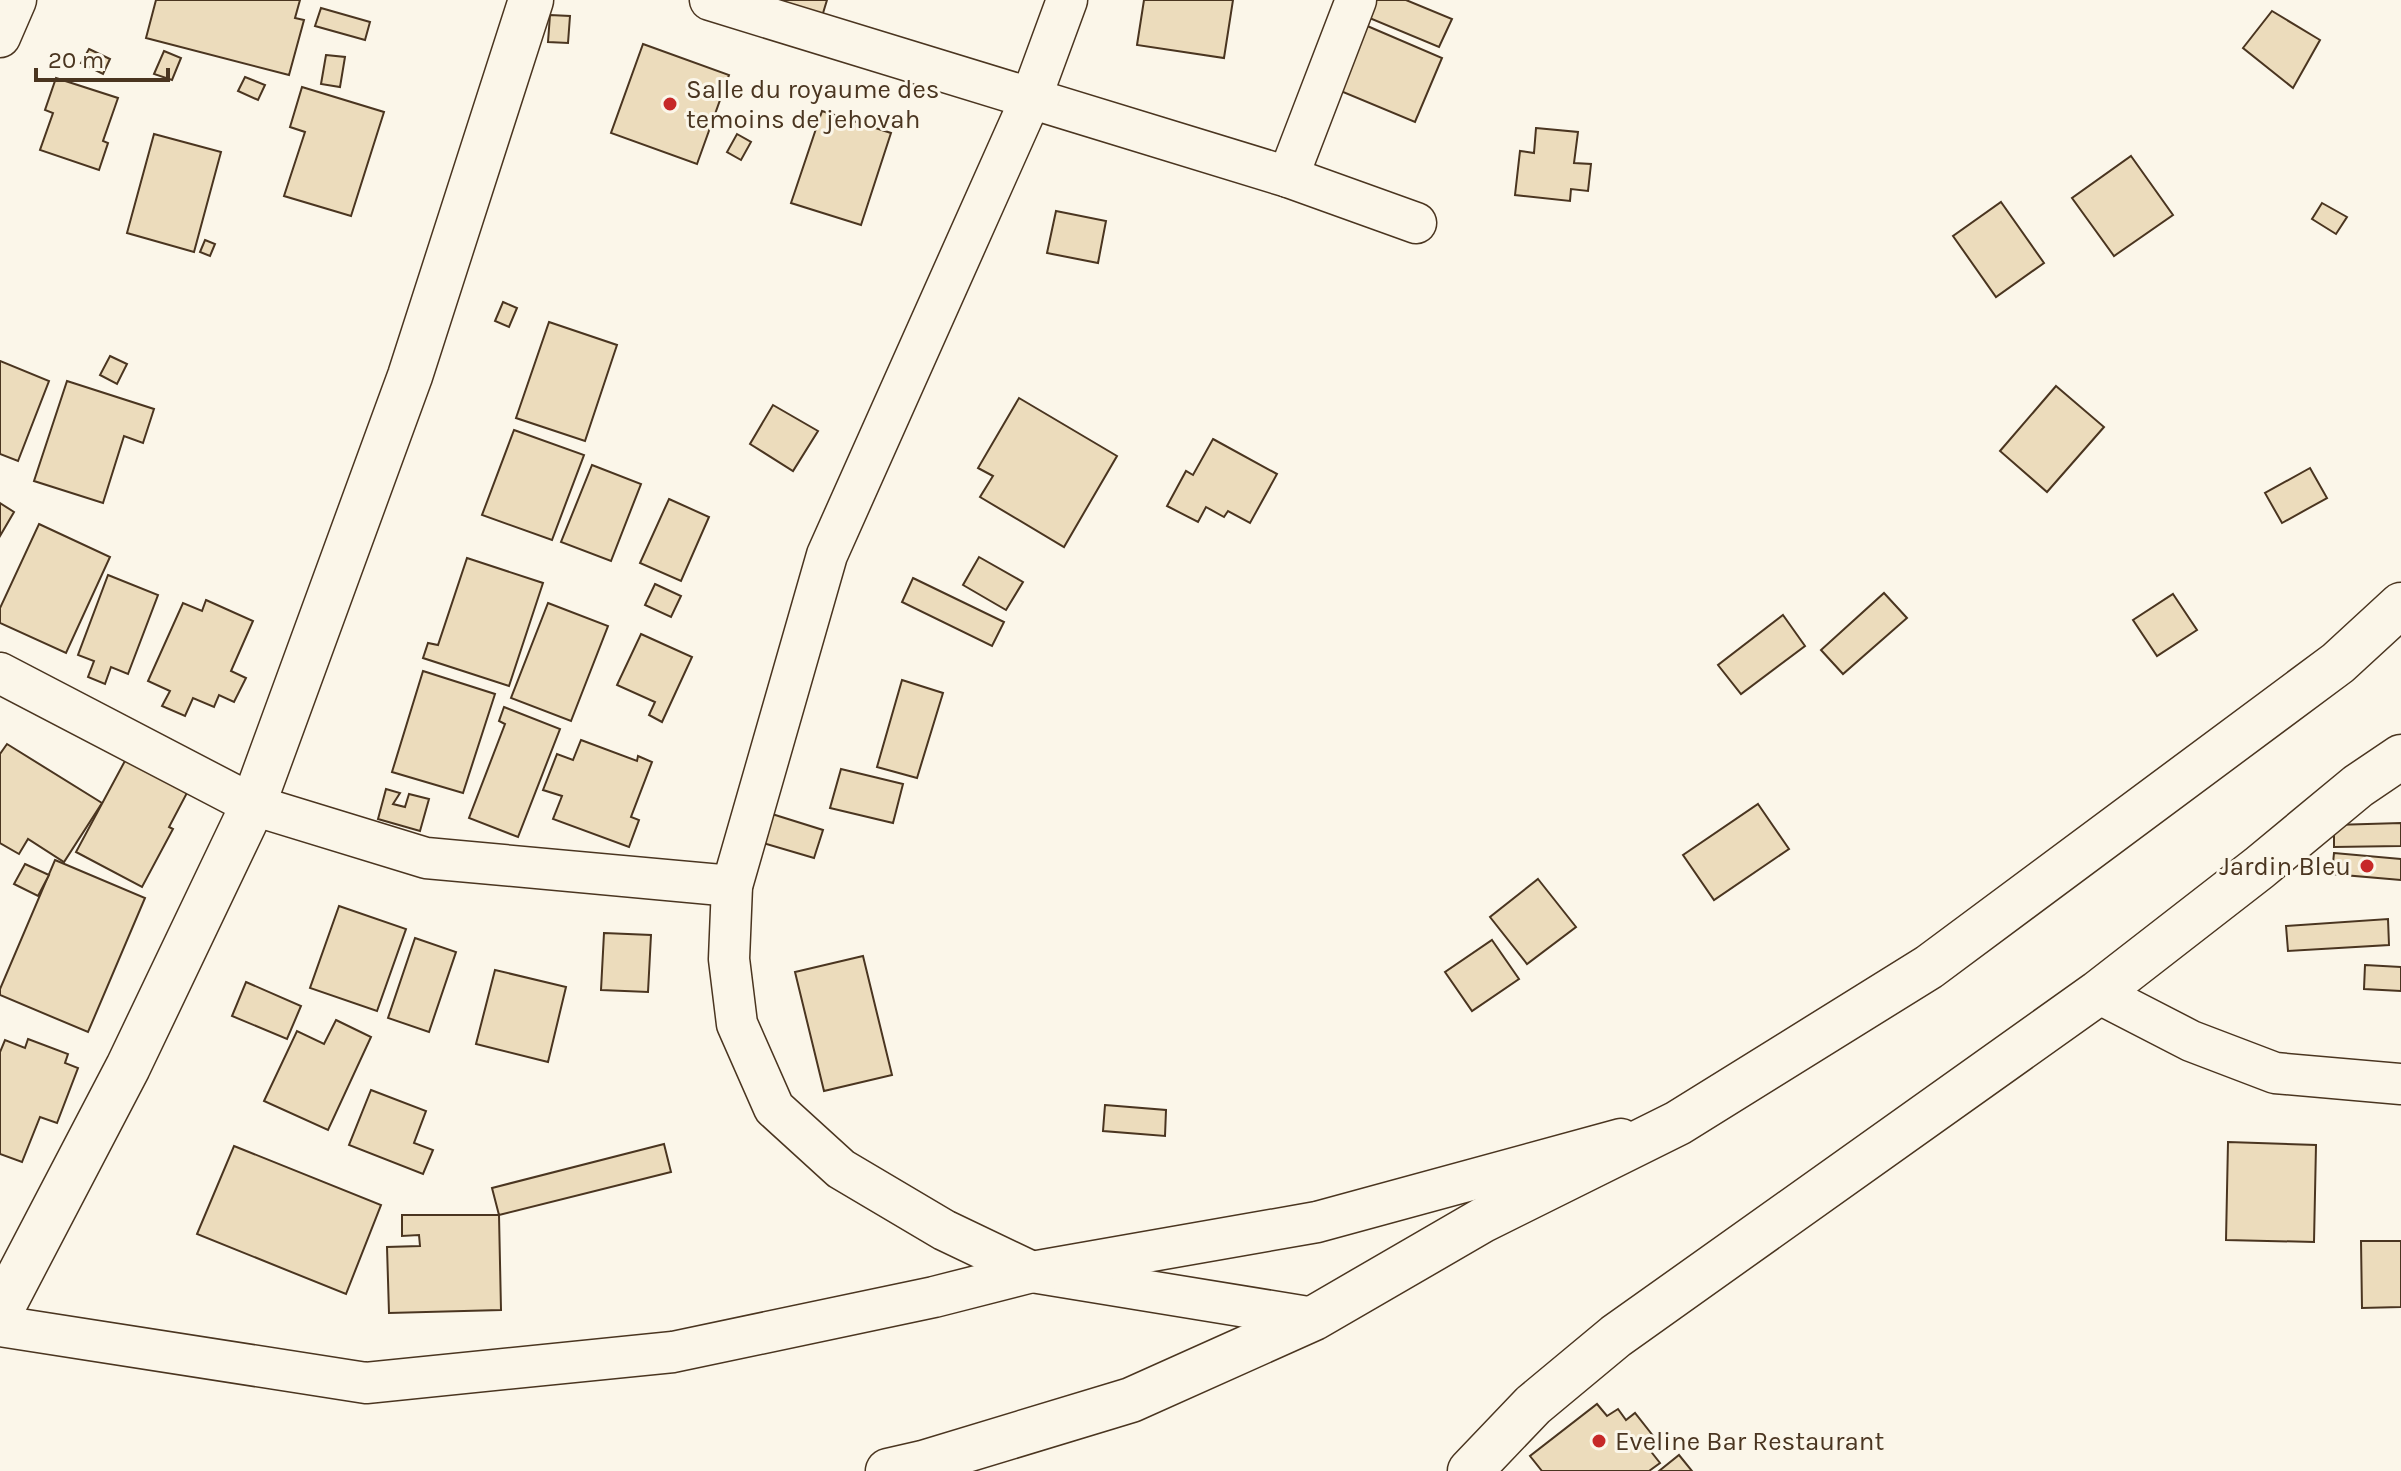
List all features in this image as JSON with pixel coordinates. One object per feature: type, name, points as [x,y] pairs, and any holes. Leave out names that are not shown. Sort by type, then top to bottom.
[{"type":"main road","points":[[0,1312],[128,1067],[253,805],[410,376],[531,0]]},
{"type":"main road","points":[[888,1471],[1131,1400],[1314,1318],[1483,1220],[1678,1123],[1929,967],[2338,663],[2401,605]]},
{"type":"main road","points":[[1470,1471],[1533,1405],[1616,1336],[2098,993],[2259,868],[2358,786],[2401,757]]},
{"type":"street","points":[[0,37],[16,0]]},
{"type":"street","points":[[710,0],[1288,177],[1416,223]]},
{"type":"street","points":[[1067,0],[1031,98],[827,555],[732,886],[729,959],[737,1024],[774,1108],[841,1169],[944,1230],[1032,1272],[1314,1318]]},
{"type":"street","points":[[1288,177],[1356,0]]},
{"type":"street","points":[[0,673],[253,805],[426,858],[732,886]]},
{"type":"street","points":[[2098,993],[2191,1041],[2275,1073],[2401,1084]]},
{"type":"street","points":[[0,1326],[366,1383],[673,1352],[934,1297],[1032,1272],[1317,1222],[1678,1123]]},
{"type":"building","points":[[156,0],[300,0],[295,18],[304,20],[289,75],[146,38]]},
{"type":"building","points":[[768,0],[827,0],[820,23]]},
{"type":"building","points":[[1144,0],[1233,0],[1224,58],[1137,45]]},
{"type":"building","points":[[1374,0],[1406,0],[1452,19],[1439,47],[1367,17]]},
{"type":"building","points":[[321,8],[370,22],[365,40],[315,26]]},
{"type":"building","points":[[2272,11],[2320,40],[2293,88],[2243,48]]},
{"type":"building","points":[[550,15],[570,16],[568,43],[548,42]]},
{"type":"building","points":[[1358,22],[1442,58],[1415,122],[1331,87]]},
{"type":"building","name":"Salle du royaume des temoins de jehovah","points":[[643,44],[729,75],[697,164],[611,133]]},
{"type":"building","points":[[89,49],[110,59],[103,74],[81,63]]},
{"type":"building","points":[[164,51],[181,58],[172,80],[154,74]]},
{"type":"building","points":[[326,55],[345,57],[340,87],[321,84]]},
{"type":"building","points":[[245,77],[265,85],[258,100],[238,91]]},
{"type":"building","points":[[56,78],[118,98],[103,141],[108,143],[99,170],[40,150],[53,113],[45,110]]},
{"type":"building","points":[[302,87],[384,112],[351,216],[284,196],[305,132],[290,127]]},
{"type":"building","points":[[822,111],[891,133],[861,225],[791,203]]},
{"type":"building","points":[[1536,128],[1578,132],[1574,163],[1591,164],[1588,191],[1571,189],[1570,201],[1515,195],[1520,151],[1534,153]]},
{"type":"building","points":[[154,134],[221,152],[194,252],[127,233]]},
{"type":"building","points":[[737,134],[751,142],[741,160],[727,152]]},
{"type":"building","points":[[2131,156],[2173,215],[2114,256],[2072,198]]},
{"type":"building","points":[[2001,202],[2044,263],[1996,297],[1953,236]]},
{"type":"building","points":[[2322,203],[2347,217],[2336,234],[2312,219]]},
{"type":"building","points":[[1056,211],[1106,221],[1098,263],[1047,253]]},
{"type":"building","points":[[205,240],[215,244],[210,256],[200,252]]},
{"type":"building","points":[[503,302],[517,308],[509,327],[495,321]]},
{"type":"building","points":[[549,322],[617,345],[585,441],[516,418]]},
{"type":"building","points":[[110,356],[127,364],[117,384],[100,375]]},
{"type":"building","points":[[0,361],[49,381],[18,461],[0,454]]},
{"type":"building","points":[[67,381],[154,409],[143,443],[124,436],[103,503],[34,481]]},
{"type":"building","points":[[2056,386],[2104,427],[2047,492],[2000,451]]},
{"type":"building","points":[[1019,398],[1117,456],[1064,547],[980,497],[993,476],[978,468]]},
{"type":"building","points":[[773,405],[818,431],[793,471],[750,444]]},
{"type":"building","points":[[514,430],[584,455],[552,540],[482,515]]},
{"type":"building","points":[[1213,439],[1277,474],[1250,523],[1228,511],[1224,517],[1206,507],[1198,522],[1167,506],[1186,471],[1193,475]]},
{"type":"building","points":[[592,465],[641,484],[611,561],[561,542]]},
{"type":"building","points":[[2310,468],[2327,498],[2282,523],[2265,493]]},
{"type":"building","points":[[669,499],[709,517],[681,581],[640,563]]},
{"type":"building","points":[[0,503],[14,512],[0,536]]},
{"type":"building","points":[[39,524],[110,557],[66,653],[0,623],[0,608]]},
{"type":"building","points":[[979,557],[1023,582],[1006,610],[963,585]]},
{"type":"building","points":[[467,558],[543,583],[509,686],[423,658],[428,643],[438,645]]},
{"type":"building","points":[[108,575],[158,595],[128,674],[111,667],[105,684],[88,677],[94,661],[78,655]]},
{"type":"building","points":[[913,578],[1004,622],[992,646],[902,602]]},
{"type":"building","points":[[655,584],[681,596],[671,617],[645,605]]},
{"type":"building","points":[[1884,593],[1907,618],[1843,674],[1821,650]]},
{"type":"building","points":[[2173,594],[2197,630],[2157,656],[2133,620]]},
{"type":"building","points":[[206,600],[253,621],[231,671],[246,678],[234,702],[219,695],[214,707],[193,698],[185,716],[162,706],[170,691],[148,681],[183,603],[202,611]]},
{"type":"building","points":[[548,603],[608,626],[571,721],[511,698]]},
{"type":"building","points":[[1783,615],[1805,646],[1741,694],[1718,665]]},
{"type":"building","points":[[641,634],[692,657],[662,722],[649,715],[655,702],[617,685]]},
{"type":"building","points":[[423,671],[495,694],[463,793],[392,772]]},
{"type":"building","points":[[902,680],[943,693],[917,778],[877,767]]},
{"type":"building","points":[[504,707],[560,729],[518,837],[469,818],[505,724],[499,721]]},
{"type":"building","points":[[581,740],[637,761],[638,756],[652,762],[631,817],[639,820],[629,847],[553,819],[562,796],[543,790],[557,754],[573,760]]},
{"type":"building","points":[[7,744],[102,803],[64,862],[28,839],[19,854],[0,843],[0,754]]},
{"type":"building","points":[[126,759],[188,791],[169,827],[173,829],[142,887],[76,852]]},
{"type":"building","points":[[841,769],[903,784],[893,823],[830,808]]},
{"type":"building","points":[[386,789],[400,793],[393,804],[405,807],[409,794],[429,799],[420,831],[378,819]]},
{"type":"building","points":[[1758,804],[1789,849],[1714,900],[1683,855]]},
{"type":"building","points":[[772,814],[823,830],[814,858],[763,843]]},
{"type":"building","points":[[2401,823],[2401,846],[2334,847],[2334,825]]},
{"type":"building","name":"Jardin Bleu","points":[[2334,853],[2401,859],[2401,880],[2332,874]]},
{"type":"building","points":[[55,860],[145,898],[88,1032],[0,995]]},
{"type":"building","points":[[25,864],[49,875],[38,896],[14,884]]},
{"type":"building","points":[[1538,879],[1576,927],[1527,964],[1490,917]]},
{"type":"building","points":[[339,906],[406,929],[377,1011],[310,988]]},
{"type":"building","points":[[2388,919],[2389,945],[2288,951],[2286,926]]},
{"type":"building","points":[[604,933],[651,935],[648,992],[601,990]]},
{"type":"building","points":[[415,938],[456,952],[429,1032],[388,1018]]},
{"type":"building","points":[[1492,940],[1519,979],[1472,1011],[1445,972]]},
{"type":"building","points":[[863,956],[892,1075],[824,1091],[795,972]]},
{"type":"building","points":[[2365,965],[2401,967],[2401,991],[2364,989]]},
{"type":"building","points":[[495,970],[566,987],[548,1062],[476,1044]]},
{"type":"building","points":[[246,982],[301,1006],[287,1039],[232,1016]]},
{"type":"building","points":[[336,1020],[371,1037],[328,1130],[264,1101],[297,1031],[324,1044]]},
{"type":"building","points":[[28,1039],[68,1054],[65,1063],[78,1068],[57,1123],[40,1117],[22,1162],[0,1154],[0,1052],[5,1040],[25,1048]]},
{"type":"building","points":[[371,1090],[426,1111],[414,1143],[433,1150],[423,1174],[349,1145]]},
{"type":"building","points":[[1105,1105],[1166,1110],[1165,1136],[1103,1131]]},
{"type":"building","points":[[2228,1142],[2316,1145],[2314,1242],[2226,1240]]},
{"type":"building","points":[[664,1144],[671,1172],[499,1215],[492,1188]]},
{"type":"building","points":[[234,1146],[381,1205],[346,1294],[197,1234]]},
{"type":"building","points":[[402,1215],[499,1215],[501,1310],[389,1313],[387,1247],[420,1246],[419,1235],[402,1236]]},
{"type":"building","points":[[2361,1241],[2401,1241],[2401,1307],[2362,1308]]},
{"type":"building","name":"Eveline Bar Restaurant","points":[[1597,1404],[1607,1416],[1618,1409],[1626,1420],[1635,1413],[1654,1437],[1645,1444],[1660,1463],[1649,1471],[1542,1471],[1530,1456]]},
{"type":"building","points":[[1679,1455],[1692,1471],[1659,1471]]},
{"type":"place","name":"Salle du royaume des temoins de jehovah","points":[[670,104]]},
{"type":"place","name":"Jardin Bleu","points":[[2367,866]]},
{"type":"place","name":"Eveline Bar Restaurant","points":[[1599,1441]]}]
